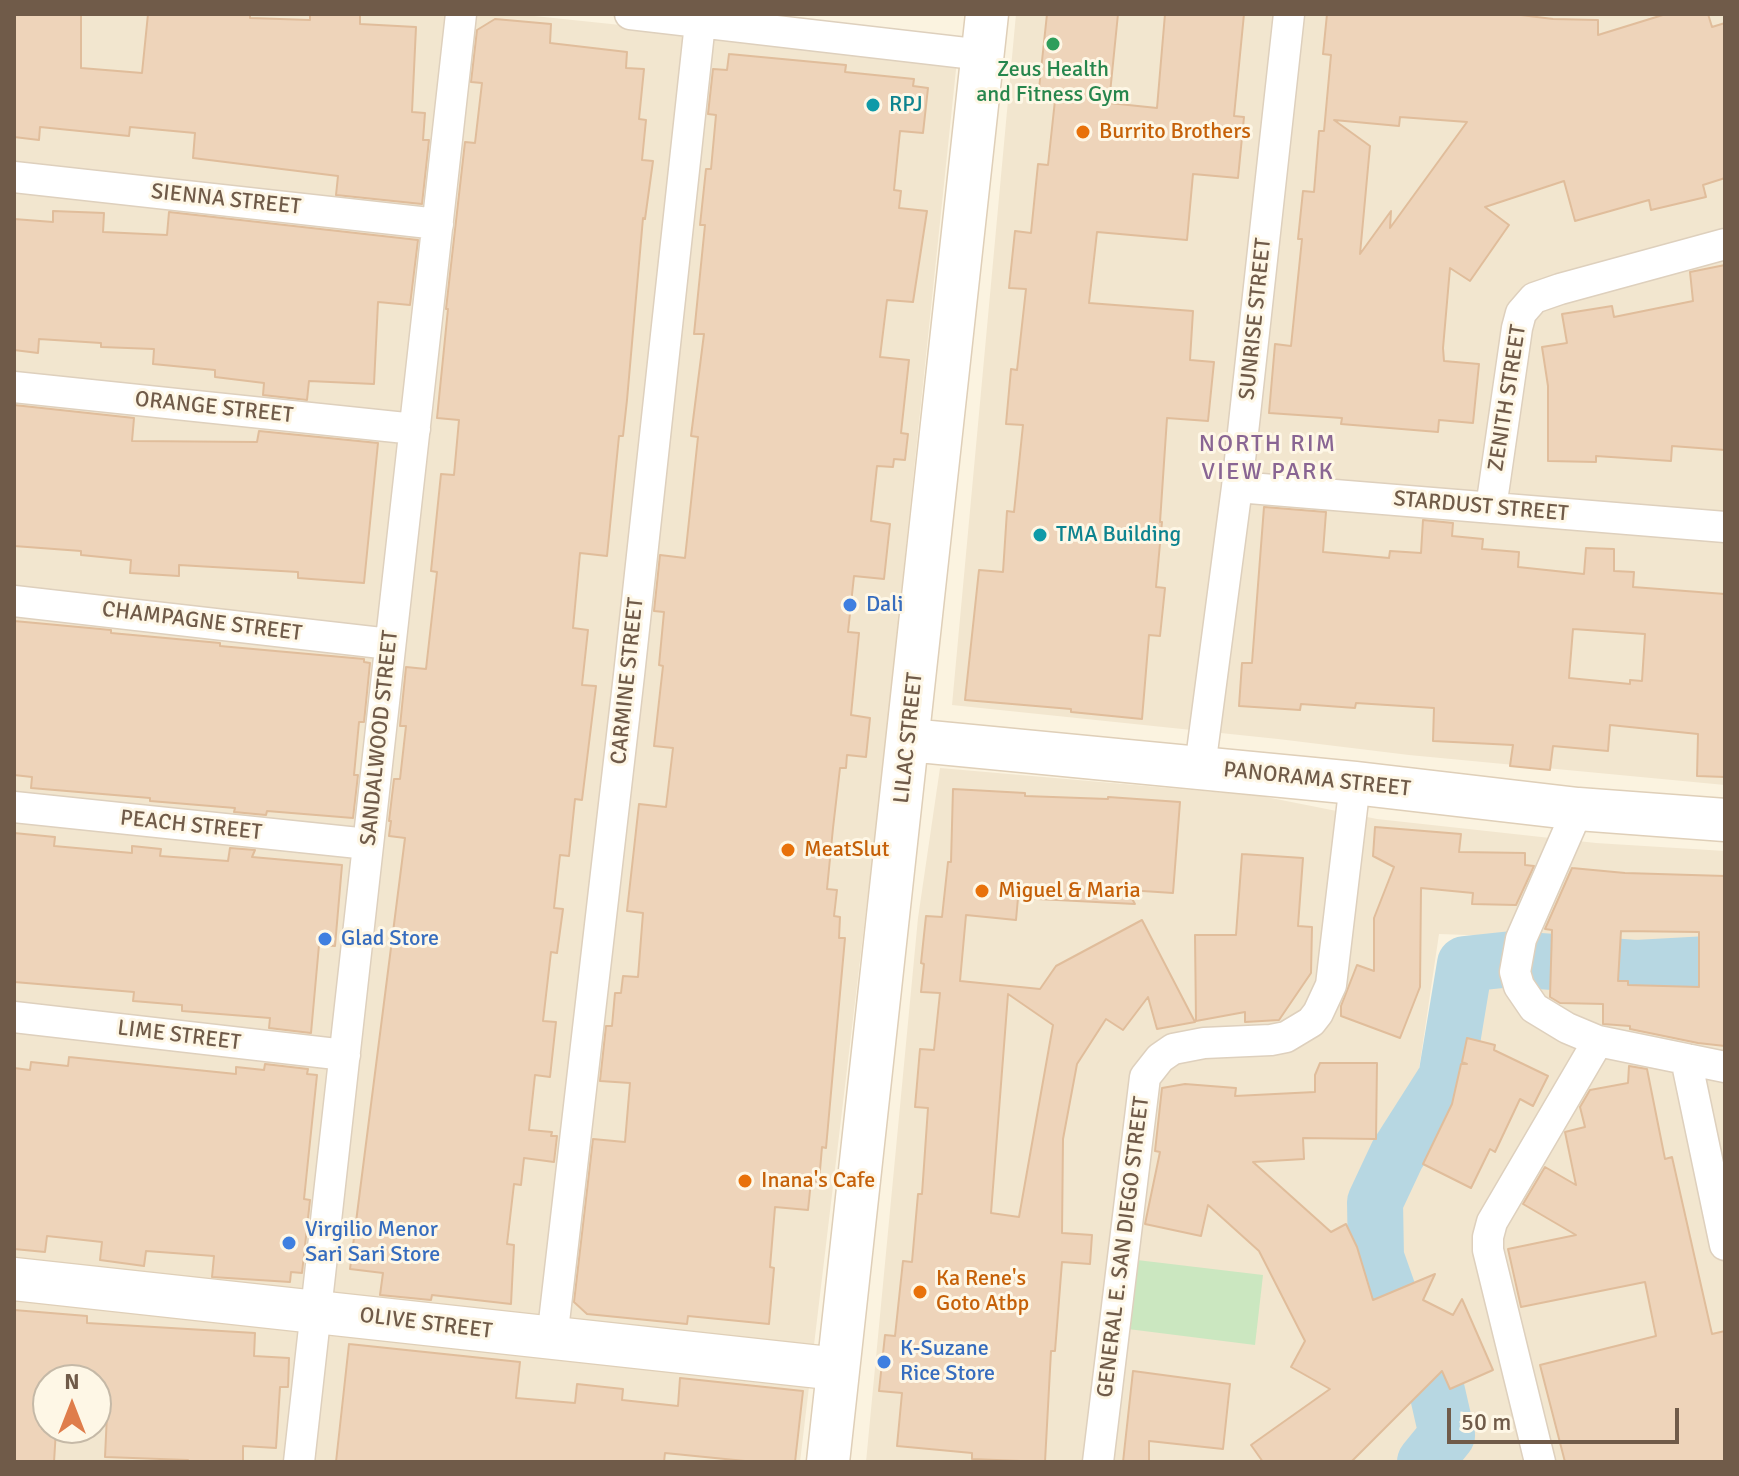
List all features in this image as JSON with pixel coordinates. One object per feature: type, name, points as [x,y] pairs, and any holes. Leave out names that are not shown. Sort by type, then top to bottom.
[{"type":"street","name":"SANDALWOOD STREET","points":[[299,1462],[461,14]]},
{"type":"street","points":[[630,14],[983,55]]},
{"type":"street","name":"LILAC STREET","points":[[828,1462],[987,14]]},
{"type":"street","name":"SUNRISE STREET","points":[[1200,767],[1237,487],[1289,14]]},
{"type":"street","name":"CARMINE STREET","points":[[552,1339],[700,23]]},
{"type":"street","name":"SIENNA STREET","points":[[14,177],[438,224]]},
{"type":"street","name":"ZENITH STREET","points":[[1491,508],[1517,328],[1521,313],[1534,298],[1725,244]]},
{"type":"street","name":"ORANGE STREET","points":[[14,387],[415,429]]},
{"type":"street","name":"STARDUST STREET","points":[[1237,487],[1725,527]]},
{"type":"street","name":"CHAMPAGNE STREET","points":[[14,601],[390,644]]},
{"type":"street","name":"PANORAMA STREET","points":[[909,740],[1200,767],[1578,809],[1725,820]]},
{"type":"street","name":"GENERAL E. SAN DIEGO STREET","points":[[1098,1462],[1145,1077],[1160,1058],[1173,1049],[1204,1043],[1286,1037],[1311,1022],[1318,1013],[1331,985],[1355,783]]},
{"type":"street","name":"PEACH STREET","points":[[14,807],[368,844]]},
{"type":"street","points":[[1578,809],[1521,939],[1515,972],[1519,986],[1534,1008],[1567,1028],[1598,1041],[1725,1067]]},
{"type":"street","name":"LIME STREET","points":[[14,1017],[345,1055]]},
{"type":"street","points":[[1540,1462],[1488,1250],[1488,1237],[1492,1222],[1598,1041]]},
{"type":"street","points":[[1686,1059],[1725,1245]]},
{"type":"street","name":"OLIVE STREET","points":[[14,1279],[838,1369]]},
{"type":"shaded area","points":[[14,14],[515,14],[957,60],[881,785],[800,1462],[14,1462]]},
{"type":"shaded area","points":[[1016,14],[1725,14],[1725,785],[1409,755],[952,705]]},
{"type":"shaded area","points":[[940,768],[1261,796],[1377,819],[1596,843],[1725,851],[1725,944],[1439,934],[1418,1076],[1358,1179],[1366,1256],[1430,1382],[1431,1429],[1396,1462],[866,1462],[918,918]]},
{"type":"shaded area","points":[[1470,968],[1702,969],[1725,977],[1725,1462],[1449,1462],[1459,1436],[1401,1274],[1389,1200],[1449,1092]]},
{"type":"green space","points":[[1137,1260],[1263,1275],[1255,1345],[1128,1329]]},
{"type":"building","points":[[14,14],[81,14],[81,68],[142,73],[148,14],[250,14],[250,18],[310,20],[310,14],[360,14],[360,24],[416,27],[412,112],[425,113],[423,140],[429,140],[422,204],[336,195],[338,176],[193,158],[195,133],[130,127],[129,136],[40,127],[39,140],[14,137]]},
{"type":"building","points":[[1047,14],[1118,14],[1109,103],[1157,108],[1165,14],[1244,14],[1234,116],[1244,117],[1238,178],[1193,174],[1187,240],[1097,232],[1089,303],[1193,311],[1190,360],[1214,362],[1208,421],[1167,418],[1156,587],[1165,588],[1160,636],[1149,635],[1142,719],[965,700],[979,570],[1003,572],[1007,511],[1014,512],[1023,425],[1006,424],[1011,369],[1017,370],[1026,289],[1009,288],[1015,231],[1031,233],[1038,164],[1048,165],[1056,91],[1039,89]]},
{"type":"building","points":[[1327,14],[1513,14],[1598,20],[1598,35],[1666,14],[1708,14],[1712,27],[1725,23],[1725,178],[1703,185],[1706,197],[1651,210],[1649,200],[1575,221],[1564,181],[1485,207],[1509,225],[1470,281],[1450,268],[1443,348],[1444,361],[1479,364],[1473,423],[1439,420],[1438,432],[1341,424],[1342,418],[1269,413],[1275,344],[1291,346],[1302,239],[1298,239],[1303,191],[1314,192],[1319,131],[1324,131],[1331,55],[1323,54]],"holes":[[[1400,117],[1467,122],[1390,228],[1391,211],[1360,254],[1370,146],[1334,120],[1399,126]]]},
{"type":"building","points":[[495,19],[551,24],[550,43],[627,52],[626,68],[644,69],[639,119],[646,120],[642,160],[653,161],[643,218],[627,400],[623,436],[619,436],[607,556],[580,553],[573,628],[588,630],[582,685],[596,686],[582,800],[575,799],[569,856],[560,855],[554,908],[563,909],[557,953],[551,952],[543,1021],[556,1022],[550,1077],[535,1075],[529,1130],[552,1132],[551,1136],[557,1136],[554,1162],[524,1158],[521,1185],[514,1184],[507,1244],[514,1245],[511,1304],[432,1295],[431,1300],[380,1295],[383,1273],[350,1269],[405,838],[389,836],[389,821],[394,779],[400,779],[406,726],[400,726],[406,667],[426,669],[437,572],[431,571],[441,474],[454,475],[459,420],[437,418],[465,142],[475,143],[482,83],[471,82],[477,30]]},
{"type":"building","points":[[729,54],[846,65],[845,72],[914,79],[913,86],[928,88],[923,133],[900,131],[894,190],[901,191],[899,208],[927,211],[913,302],[887,300],[880,357],[909,360],[901,433],[908,434],[905,460],[894,459],[893,467],[877,466],[871,521],[890,524],[884,579],[854,576],[848,632],[859,633],[851,715],[870,718],[866,757],[847,755],[846,768],[840,768],[833,828],[827,889],[837,890],[834,916],[840,917],[839,938],[845,938],[826,1148],[822,1147],[819,1182],[811,1181],[808,1210],[775,1207],[769,1324],[688,1316],[687,1324],[587,1314],[574,1302],[593,1139],[625,1142],[630,1083],[600,1081],[606,1026],[612,1026],[615,993],[621,993],[623,976],[638,977],[643,913],[627,911],[639,804],[666,807],[673,748],[654,746],[663,666],[659,665],[664,612],[654,611],[660,555],[685,558],[698,437],[691,436],[704,334],[694,334],[705,225],[700,225],[706,169],[711,169],[716,115],[708,114],[713,69],[727,70]]},
{"type":"building","points":[[53,211],[104,213],[103,232],[167,235],[169,212],[418,240],[410,305],[378,302],[374,384],[309,381],[307,400],[263,395],[264,383],[215,377],[215,370],[153,364],[154,349],[101,347],[101,343],[39,339],[38,353],[14,350],[14,219],[53,222]]},
{"type":"building","points":[[1725,265],[1725,450],[1672,446],[1671,461],[1596,456],[1596,462],[1548,461],[1548,386],[1542,347],[1567,343],[1562,314],[1612,306],[1614,317],[1693,301],[1690,272]]},
{"type":"building","points":[[14,405],[134,418],[132,441],[257,442],[259,431],[378,443],[364,583],[298,578],[298,572],[179,565],[179,576],[130,573],[131,560],[81,555],[81,551],[14,546]]},
{"type":"building","points":[[1264,507],[1326,512],[1323,552],[1389,558],[1390,551],[1421,553],[1423,520],[1453,523],[1452,536],[1483,539],[1482,549],[1519,552],[1518,567],[1584,574],[1586,548],[1614,549],[1614,571],[1634,572],[1633,587],[1725,594],[1725,777],[1697,776],[1698,734],[1610,725],[1608,751],[1553,746],[1550,770],[1510,766],[1513,745],[1433,741],[1434,708],[1356,703],[1355,708],[1301,704],[1300,710],[1239,706],[1242,663],[1252,663]],"holes":[[[1573,629],[1645,634],[1642,681],[1630,680],[1630,684],[1569,678]]]},
{"type":"building","points":[[14,621],[220,643],[220,646],[364,659],[364,662],[370,663],[364,722],[359,722],[353,818],[267,811],[266,815],[234,812],[235,808],[150,801],[150,798],[31,788],[32,777],[14,775]]},
{"type":"building","points":[[953,789],[1025,793],[1025,796],[1180,802],[1173,893],[1127,890],[1135,904],[1018,898],[1016,920],[966,915],[960,981],[1040,989],[1056,966],[1142,920],[1195,1022],[1157,1029],[1148,997],[1123,1030],[1106,1019],[1077,1064],[1063,1139],[1062,1233],[1092,1235],[1090,1264],[1062,1262],[1055,1351],[1051,1351],[1045,1462],[972,1459],[972,1453],[897,1446],[902,1393],[879,1391],[885,1335],[895,1336],[903,1261],[912,1262],[918,1194],[922,1194],[928,1108],[915,1107],[920,1049],[934,1050],[940,993],[921,992],[926,916],[942,917],[948,862],[951,862]],"holes":[[[1008,994],[1053,1025],[1019,1217],[991,1213]]]},
{"type":"building","points":[[1375,827],[1461,834],[1459,852],[1525,853],[1525,865],[1534,866],[1516,905],[1472,904],[1473,893],[1421,888],[1420,987],[1400,1038],[1341,1016],[1341,1006],[1357,965],[1374,971],[1374,918],[1394,867],[1373,856]]},
{"type":"building","points":[[14,833],[55,837],[54,846],[132,853],[132,846],[161,849],[160,856],[228,861],[230,848],[255,850],[252,857],[342,865],[335,946],[319,945],[311,1033],[269,1028],[270,1018],[182,1011],[182,1005],[133,1001],[134,992],[14,982]]},
{"type":"building","points":[[1242,854],[1303,858],[1298,926],[1312,927],[1311,973],[1279,1020],[1245,1022],[1245,1012],[1196,1021],[1195,935],[1236,935]]},
{"type":"building","points":[[1572,868],[1725,876],[1725,1046],[1630,1029],[1630,1026],[1603,1024],[1603,1004],[1560,1003],[1550,997],[1552,930],[1545,929]],"holes":[[[1621,931],[1699,932],[1699,987],[1628,985],[1628,981],[1618,981]]]},
{"type":"building","points":[[1467,1038],[1495,1045],[1494,1050],[1548,1076],[1533,1106],[1520,1099],[1495,1152],[1490,1149],[1471,1188],[1423,1164],[1452,1104],[1461,1064],[1467,1064],[1462,1062]]},
{"type":"building","points":[[69,1057],[236,1074],[236,1067],[264,1070],[265,1064],[308,1069],[307,1074],[317,1075],[304,1199],[310,1200],[302,1273],[291,1272],[290,1282],[212,1277],[214,1256],[146,1251],[144,1266],[100,1260],[102,1242],[47,1236],[45,1252],[14,1249],[14,1068],[30,1070],[31,1062],[68,1066]]},
{"type":"building","points":[[1320,1063],[1377,1063],[1376,1139],[1303,1138],[1304,1159],[1253,1162],[1331,1232],[1346,1224],[1357,1247],[1373,1300],[1435,1274],[1423,1300],[1453,1315],[1462,1299],[1493,1370],[1450,1389],[1442,1371],[1351,1462],[1263,1462],[1251,1445],[1330,1389],[1291,1367],[1305,1341],[1259,1251],[1208,1205],[1201,1236],[1145,1224],[1160,1152],[1155,1151],[1162,1088],[1185,1084],[1236,1088],[1235,1096],[1315,1092],[1315,1075]]},
{"type":"building","points":[[1629,1066],[1647,1069],[1665,1159],[1672,1157],[1712,1334],[1725,1331],[1725,1462],[1565,1462],[1540,1365],[1656,1336],[1645,1282],[1521,1307],[1508,1249],[1576,1235],[1523,1204],[1545,1167],[1576,1185],[1565,1132],[1585,1127],[1580,1107],[1590,1090],[1628,1083]]},
{"type":"building","points":[[14,1310],[87,1316],[87,1323],[255,1333],[254,1356],[289,1358],[288,1387],[280,1387],[276,1448],[243,1446],[243,1462],[105,1457],[106,1444],[112,1444],[112,1364],[32,1364],[32,1444],[55,1444],[54,1462],[14,1462]]},
{"type":"building","points":[[349,1344],[520,1362],[516,1398],[575,1403],[577,1384],[623,1389],[622,1400],[678,1406],[680,1378],[803,1391],[795,1462],[755,1462],[665,1453],[664,1462],[336,1462]]},
{"type":"building","points":[[1133,1371],[1230,1384],[1223,1449],[1149,1441],[1149,1462],[1123,1462]]},
{"type":"waterway","points":[[1425,1462],[1447,1435],[1434,1378],[1395,1311],[1376,1257],[1375,1202],[1397,1155],[1446,1078],[1465,964],[1512,959],[1636,968],[1709,964],[1725,970]]},
{"type":"place","name":"Zeus Health and Fitness Gym","points":[[1053,44]]},
{"type":"place","name":"RPJ","points":[[873,105]]},
{"type":"place","name":"Burrito Brothers","points":[[1083,132]]},
{"type":"place","name":"TMA Building","points":[[1040,535]]},
{"type":"place","name":"Dali","points":[[850,605]]},
{"type":"place","name":"MeatSlut","points":[[788,850]]},
{"type":"place","name":"Miguel & Maria","points":[[982,891]]},
{"type":"place","name":"Glad Store","points":[[325,939]]},
{"type":"place","name":"Inana's Cafe","points":[[745,1181]]},
{"type":"place","name":"Virgilio Menor Sari Sari Store","points":[[289,1243]]},
{"type":"place","name":"Ka Rene's Goto Atbp","points":[[920,1292]]},
{"type":"place","name":"K-Suzane Rice Store","points":[[884,1362]]},
{"type":"district","name":"NORTH RIM VIEW PARK","points":[[1268,459]]}]
